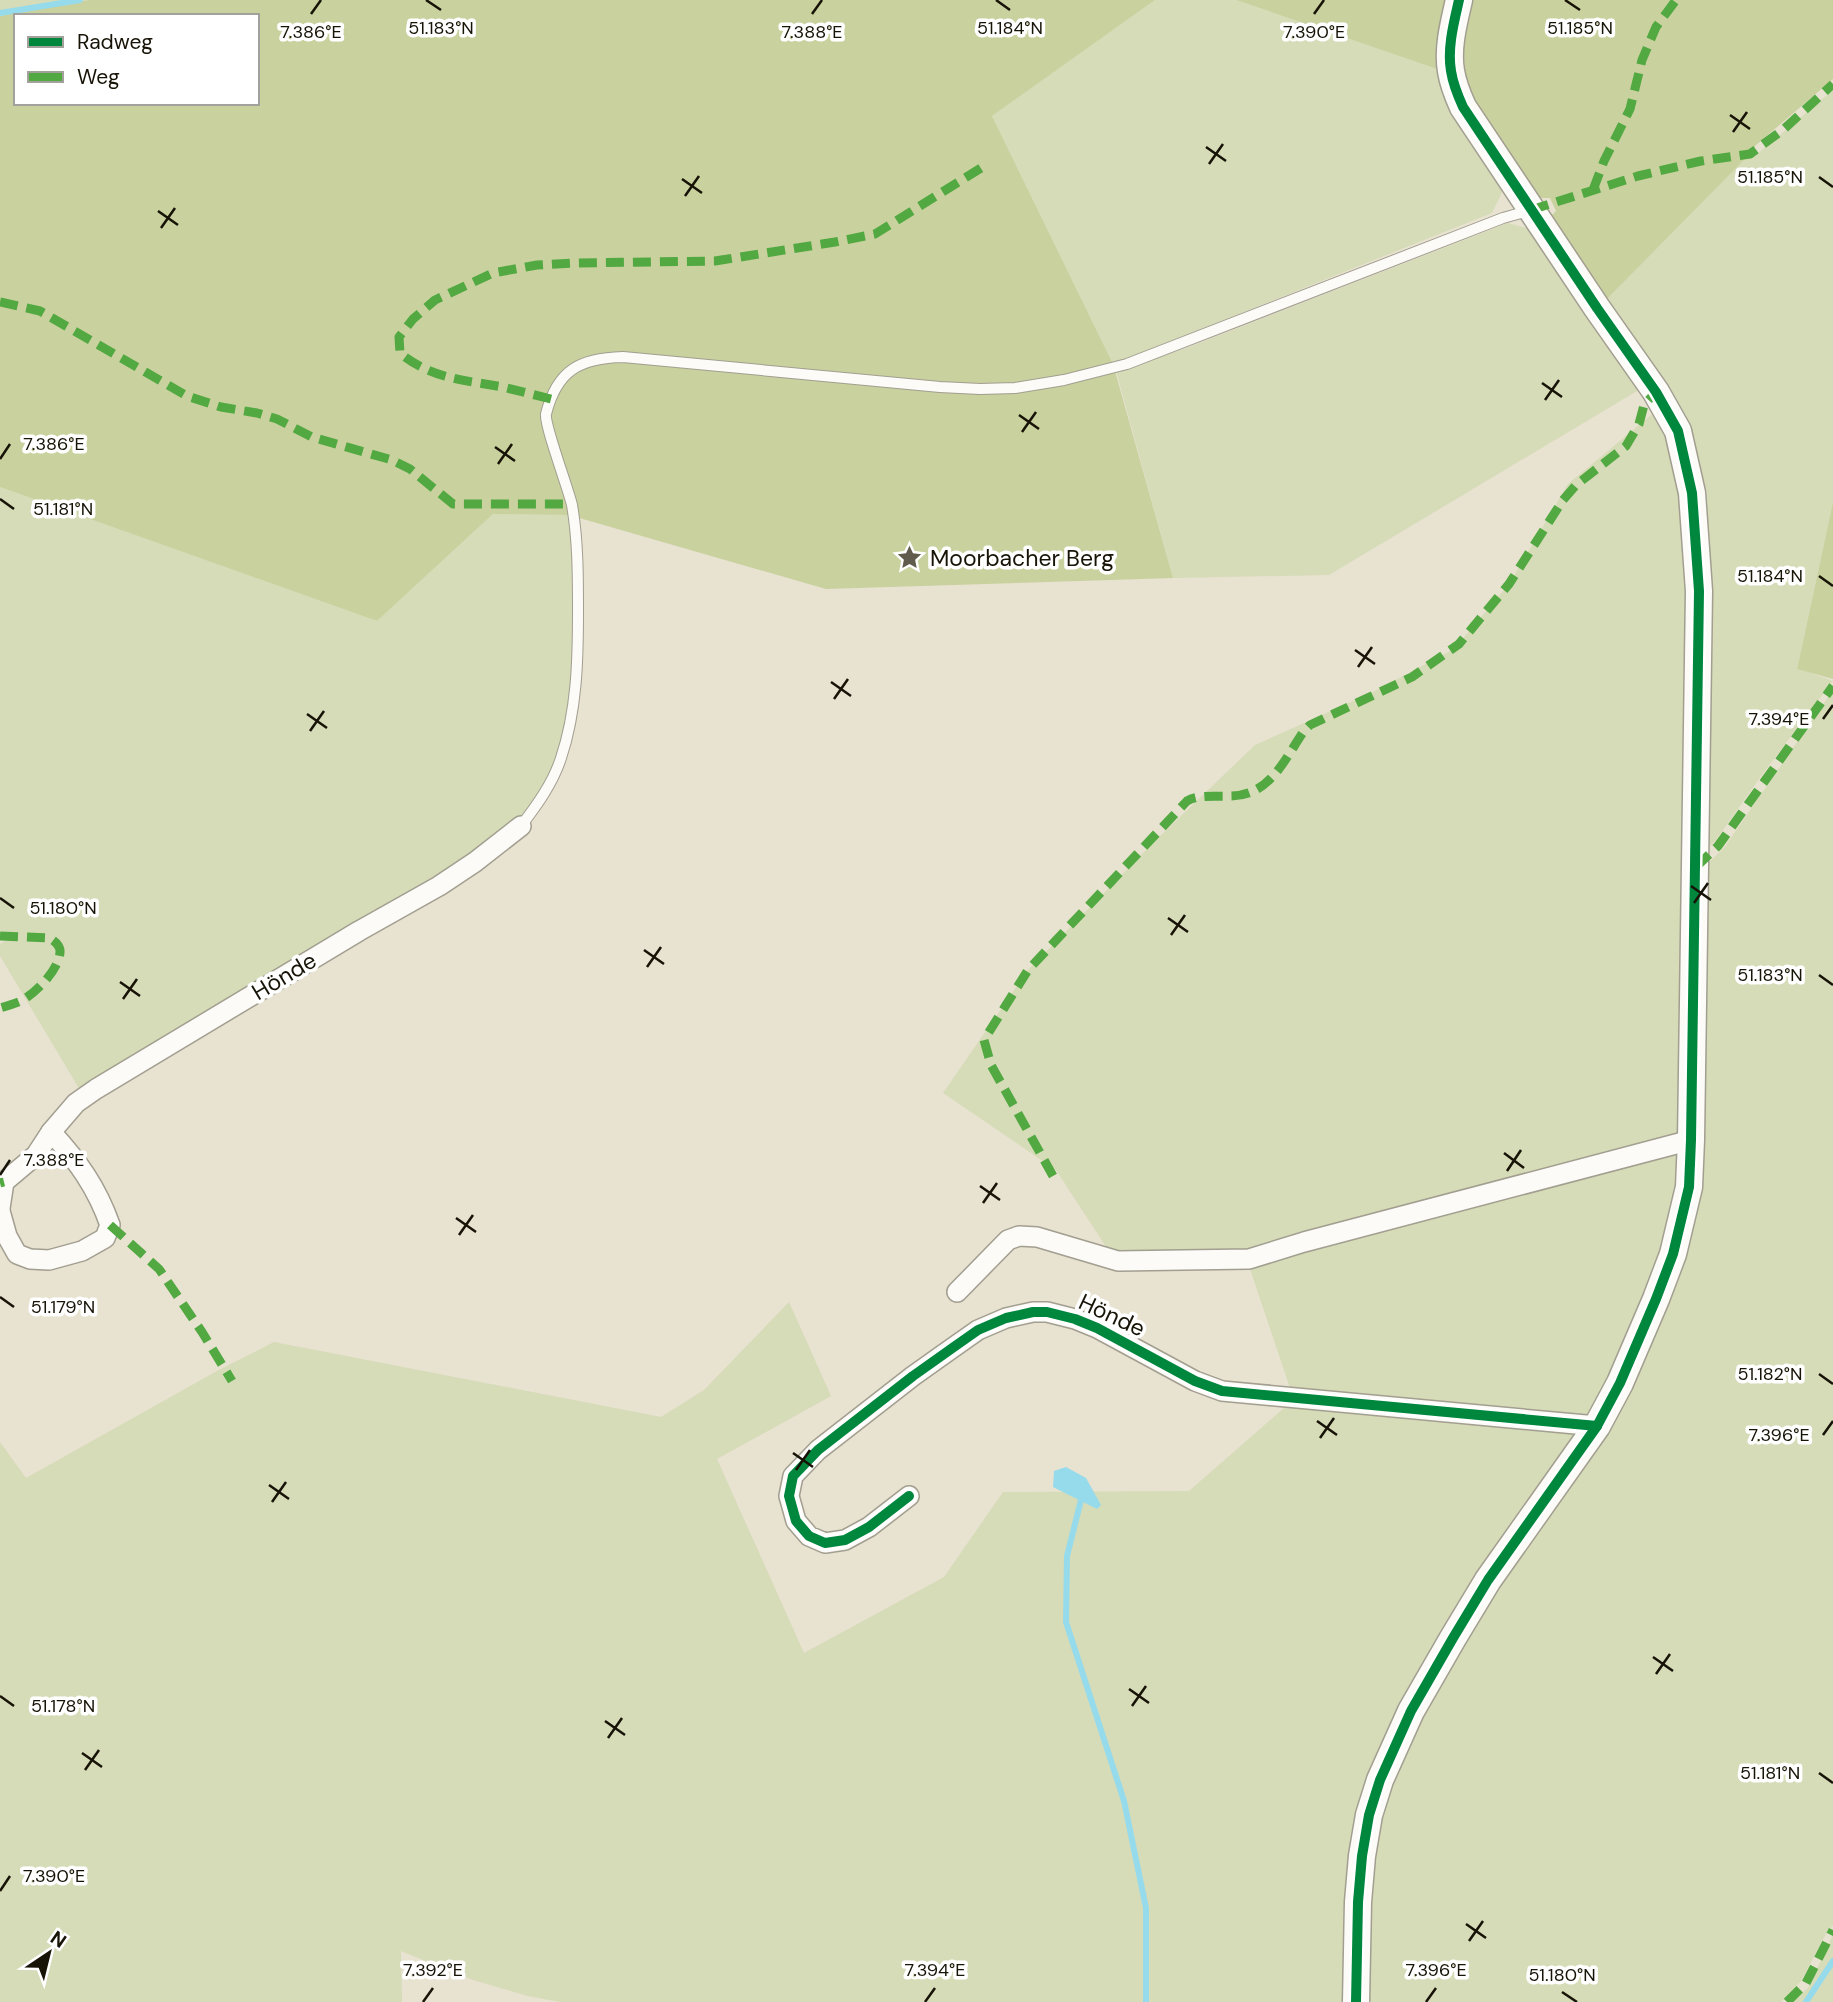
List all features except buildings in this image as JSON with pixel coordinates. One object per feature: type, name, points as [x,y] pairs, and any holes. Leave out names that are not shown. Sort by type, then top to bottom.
[{"type":"street","points":[[1356,2002],[1358,1902],[1365,1835],[1369,1815],[1393,1749],[1411,1711],[1488,1580],[1597,1426],[1629,1363],[1656,1299],[1673,1254],[1689,1188],[1699,604],[1692,492],[1678,431],[1656,391],[1463,107],[1450,68],[1451,44],[1459,0]]},
{"type":"street","name":"Hönde","points":[[51,1132],[79,1163],[104,1206],[110,1225],[105,1237],[82,1251],[49,1260],[30,1259],[17,1254],[7,1236],[0,1210],[4,1182],[36,1155],[51,1132],[76,1103],[359,931],[439,886],[521,826]]},
{"type":"street","points":[[957,1292],[1008,1240],[1019,1236],[1037,1237],[1118,1261],[1249,1259],[1304,1241],[1691,1140]]},
{"type":"street","name":"Hönde","points":[[909,1496],[869,1527],[845,1541],[825,1543],[809,1536],[796,1521],[789,1496],[793,1476],[818,1450],[913,1376],[978,1330],[1006,1318],[1032,1312],[1059,1314],[1075,1319],[1106,1332],[1195,1381],[1222,1391],[1597,1426]]},
{"type":"lane","points":[[521,826],[541,799],[561,760],[573,712],[578,639],[575,535],[572,504],[545,417],[558,382],[579,364],[600,358],[623,357],[940,387],[1014,388],[1064,380],[1127,365],[1503,218],[1531,210]]},
{"type":"green space","points":[[0,0],[89,0],[0,16]]},
{"type":"green space","points":[[89,0],[1155,0],[992,116],[1113,364],[1173,578],[826,589],[569,515],[493,514],[377,621],[0,487],[0,16]]},
{"type":"green space","points":[[1155,0],[1236,0],[1442,71],[1505,186],[1492,213],[1113,364],[992,116]]},
{"type":"green space","points":[[1236,0],[1447,0],[1442,71],[1431,67]]},
{"type":"green space","points":[[1473,0],[1833,0],[1833,79],[1756,145],[1605,301],[1550,217],[1556,211],[1550,198],[1537,198],[1473,103],[1465,73],[1463,34]]},
{"type":"green space","points":[[1833,90],[1833,502],[1797,668],[1833,681],[1706,850],[1709,594],[1707,492],[1691,437],[1605,301],[1746,158],[1755,156]]},
{"type":"green space","points":[[1508,223],[1537,231],[1642,388],[1329,575],[1173,578],[1116,371],[1184,349]]},
{"type":"green space","points":[[1656,411],[1671,437],[1686,493],[1686,1135],[1247,1254],[1112,1256],[1056,1170],[943,1093],[1028,970],[1158,838],[1255,745],[1371,693],[1454,649],[1509,584],[1568,484]]},
{"type":"green space","points":[[0,487],[377,621],[493,514],[568,515],[574,573],[572,712],[559,758],[538,798],[519,823],[455,872],[80,1090],[0,956],[0,944],[17,934],[0,931]]},
{"type":"green space","points":[[1833,502],[1833,679],[1797,669]]},
{"type":"green space","points":[[1833,690],[1833,1925],[1801,1981],[1781,2002],[1360,2002],[1367,1858],[1415,1713],[1601,1427],[1676,1256],[1703,868],[1724,848]]},
{"type":"green space","points":[[1688,1145],[1677,1223],[1594,1422],[1292,1394],[1248,1263]]},
{"type":"green space","points":[[789,1302],[831,1396],[717,1459],[804,1653],[944,1577],[1003,1492],[1189,1491],[1292,1401],[1592,1427],[1389,1748],[1352,2002],[560,2002],[473,1980],[401,1951],[402,2002],[0,2002],[0,1442],[26,1478],[274,1342],[661,1417],[704,1390]]},
{"type":"green space","points":[[1833,1935],[1833,2002],[1792,2002],[1808,1988]]},
{"type":"water","points":[[1066,1467],[1086,1478],[1101,1505],[1097,1509],[1053,1487],[1054,1471]]},
{"type":"waterway","points":[[0,13],[80,0]]},
{"type":"waterway","points":[[1081,1500],[1067,1556],[1066,1622],[1124,1801],[1146,1908],[1146,2002]]},
{"type":"waterway","points":[[1806,2002],[1833,1961]]},
{"type":"marked path","points":[[1593,190],[1630,109],[1642,60],[1656,27],[1676,0]]},
{"type":"marked path","points":[[1531,210],[1638,176],[1701,161],[1750,154],[1784,129],[1833,84]]},
{"type":"marked path","points":[[551,399],[436,373],[400,353],[399,337],[413,319],[435,300],[493,273],[537,265],[573,263],[715,261],[875,234],[981,168]]},
{"type":"marked path","points":[[0,302],[40,311],[187,396],[221,407],[277,419],[312,437],[392,460],[410,469],[453,504],[571,504]]},
{"type":"marked path","points":[[1053,1176],[991,1065],[984,1040],[1028,970],[1187,801],[1256,790],[1274,774],[1310,725],[1412,677],[1459,644],[1509,584],[1563,500],[1576,485],[1626,446],[1639,424],[1644,405],[1656,392]]},
{"type":"marked path","points":[[1696,867],[1718,846],[1833,686]]},
{"type":"marked path","points":[[0,936],[50,938],[60,950],[52,972],[34,992],[21,1001],[0,1008]]},
{"type":"marked path","points":[[0,1183],[4,1182]]},
{"type":"marked path","points":[[110,1225],[159,1269],[232,1381]]},
{"type":"marked path","points":[[1787,2002],[1806,1983],[1833,1930]]},
{"type":"cycle path","points":[[1356,2002],[1358,1902],[1362,1856],[1369,1815],[1380,1780],[1411,1711],[1488,1580],[1597,1426],[1620,1383],[1673,1254],[1689,1187],[1699,591],[1692,493],[1678,431],[1656,392],[1463,107],[1454,85],[1450,62],[1459,0]]},
{"type":"cycle path","points":[[909,1496],[869,1527],[845,1540],[825,1543],[809,1536],[796,1521],[789,1496],[793,1476],[818,1450],[913,1376],[978,1330],[1006,1318],[1033,1312],[1047,1312],[1097,1328],[1195,1381],[1222,1391],[1597,1426]]},
{"type":"place","name":"Moorbacher Berg","points":[[910,558]]}]
